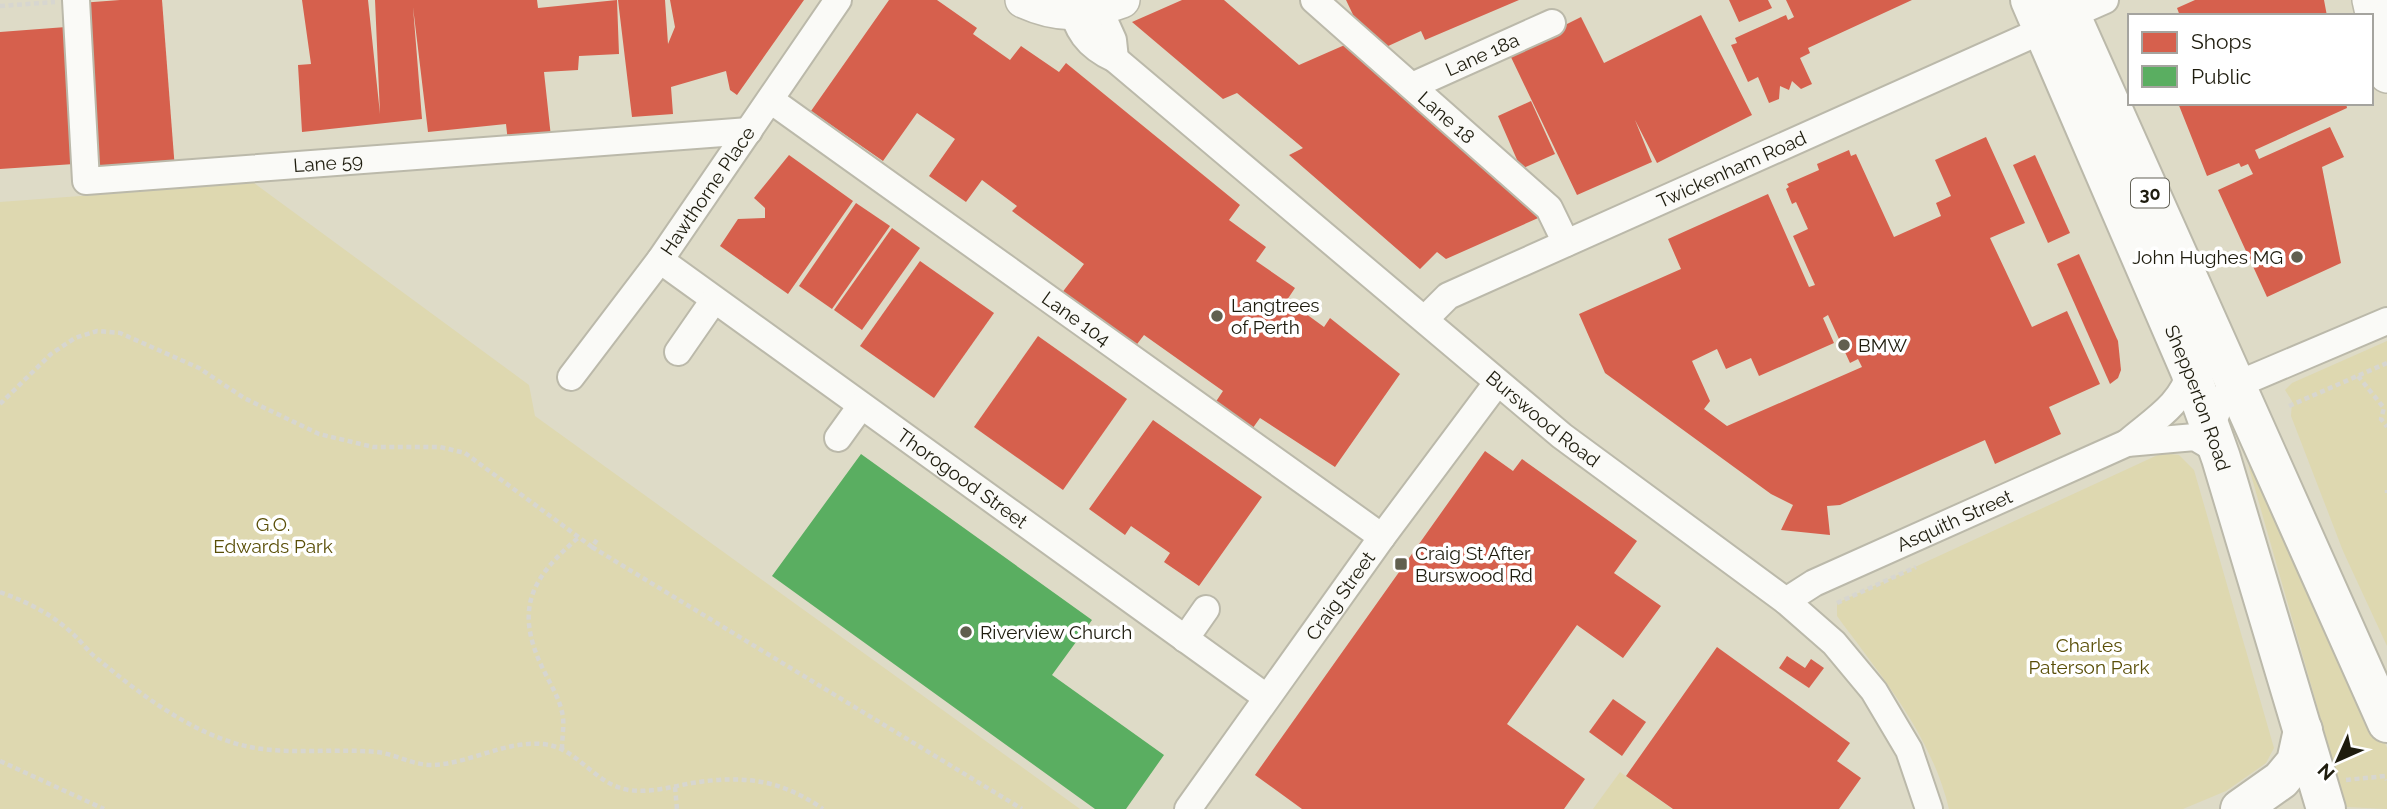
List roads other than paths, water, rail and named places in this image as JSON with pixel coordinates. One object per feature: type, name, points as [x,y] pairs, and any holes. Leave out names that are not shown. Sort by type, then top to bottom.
[{"type":"highway","name":"Shepperton Road","points":[[2052,11],[2216,443],[2326,809]]},
{"type":"highway","name":"Shepperton Road","points":[[2052,11],[2236,385],[2387,723]]},
{"type":"highway","points":[[2240,809],[2281,780],[2296,762],[2303,730]]},
{"type":"main road","name":"Burswood Road","points":[[1023,0],[1047,11],[1091,4]]},
{"type":"main road","points":[[2370,0],[2387,75]]},
{"type":"street","name":"Lane 59","points":[[76,0],[86,181],[749,131]]},
{"type":"street","name":"Hawthorne Place","points":[[571,377],[660,260],[772,101],[838,0]]},
{"type":"street","name":"Lane 18","points":[[1314,0],[1549,208],[1566,243]]},
{"type":"street","name":"Twickenham Road","points":[[1425,319],[1448,296],[1566,243],[2052,11],[2105,0]]},
{"type":"street","name":"Burswood Road","points":[[1091,4],[1113,40],[1115,59],[1562,436],[1786,601],[1834,643],[1868,683],[1909,750],[1929,809]]},
{"type":"street","name":"Lane 18a","points":[[1412,86],[1552,23]]},
{"type":"street","name":"Lane 104","points":[[772,101],[1295,487],[1331,492],[1382,537]]},
{"type":"street","name":"Thorogood Street","points":[[660,260],[1266,697]]},
{"type":"street","points":[[678,352],[714,300]]},
{"type":"street","points":[[2216,443],[2223,398],[2236,385],[2387,321]]},
{"type":"street","name":"Asquith Street","points":[[1786,601],[1814,583],[2127,443],[2180,398],[2187,387],[2190,371]]},
{"type":"street","name":"Craig Street","points":[[1188,809],[1382,537],[1497,383]]},
{"type":"street","points":[[838,438],[861,406]]},
{"type":"street","name":"Asquith Street","points":[[2127,443],[2195,437],[2212,447],[2216,443]]},
{"type":"street","points":[[1185,639],[1206,609]]},
{"type":"place","name":"John Hughes MG","points":[[2297,257]]},
{"type":"place","name":"Langtrees of Perth","points":[[1217,316]]},
{"type":"place","name":"BMW","points":[[1844,345]]},
{"type":"place","name":"Craig St After Burswood Rd","points":[[1401,564]]},
{"type":"place","name":"Riverview Church","points":[[966,632]]},
{"type":"park label","name":"G.O. Edwards Park","points":[[273,535]]},
{"type":"park label","name":"Charles Paterson Park","points":[[2089,656]]}]
